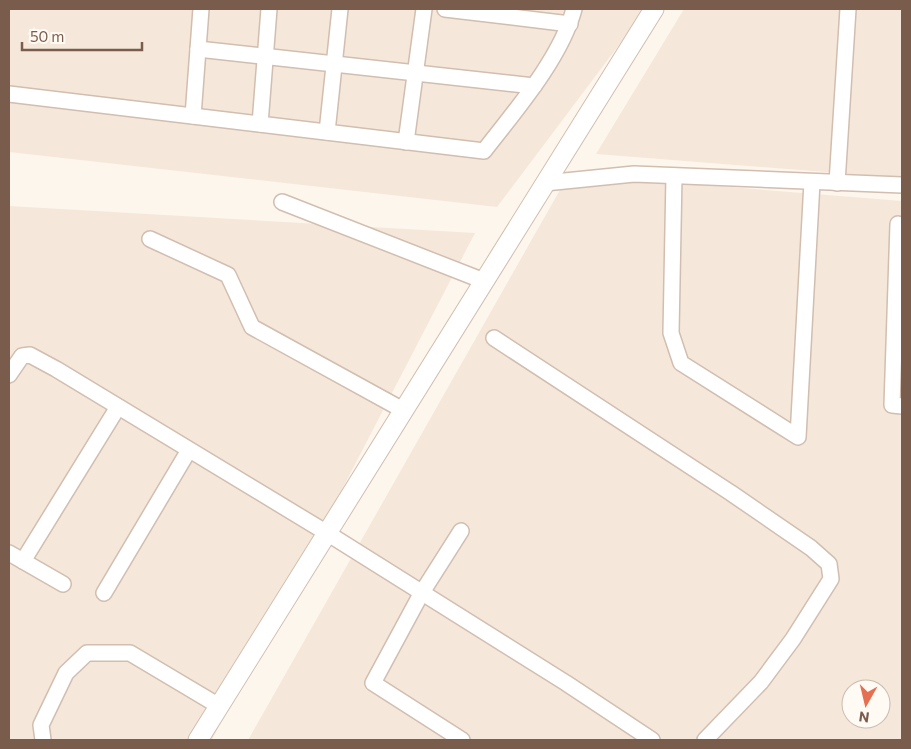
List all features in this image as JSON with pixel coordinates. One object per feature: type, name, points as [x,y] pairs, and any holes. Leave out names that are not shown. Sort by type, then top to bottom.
[{"type":"street","points":[[193,116],[202,9]]},
{"type":"street","points":[[260,124],[269,9]]},
{"type":"street","points":[[327,132],[340,9]]},
{"type":"street","points":[[406,142],[424,9]]},
{"type":"street","points":[[446,9],[505,12],[570,24]]},
{"type":"street","points":[[9,94],[484,152],[534,86],[570,24],[574,9]]},
{"type":"street","points":[[198,740],[654,9]]},
{"type":"street","points":[[837,183],[848,9]]},
{"type":"street","points":[[198,49],[534,86]]},
{"type":"street","points":[[545,183],[634,174],[902,185]]},
{"type":"street","points":[[674,176],[671,333],[681,362],[798,437],[812,182]]},
{"type":"street","points":[[282,202],[484,281]]},
{"type":"street","points":[[898,224],[892,404],[902,406]]},
{"type":"street","points":[[150,239],[228,276],[252,327],[403,410]]},
{"type":"street","points":[[494,338],[732,493],[811,548],[829,564],[831,579],[793,639],[761,682],[704,740]]},
{"type":"street","points":[[9,375],[22,356],[30,355],[326,533],[566,683],[652,740]]},
{"type":"street","points":[[23,561],[118,407]]},
{"type":"street","points":[[104,593],[190,450]]},
{"type":"street","points":[[461,531],[421,594],[373,683],[462,740]]},
{"type":"street","points":[[9,553],[63,584]]},
{"type":"street","points":[[44,740],[41,725],[66,673],[87,653],[130,653],[219,706]]},
{"type":"shaded area","points":[[9,9],[646,9],[497,207],[9,152]]},
{"type":"shaded area","points":[[684,9],[902,9],[902,178],[596,154]]},
{"type":"shaded area","points":[[569,174],[902,201],[902,740],[248,740]]},
{"type":"shaded area","points":[[9,206],[475,233],[212,740],[9,740]]}]
